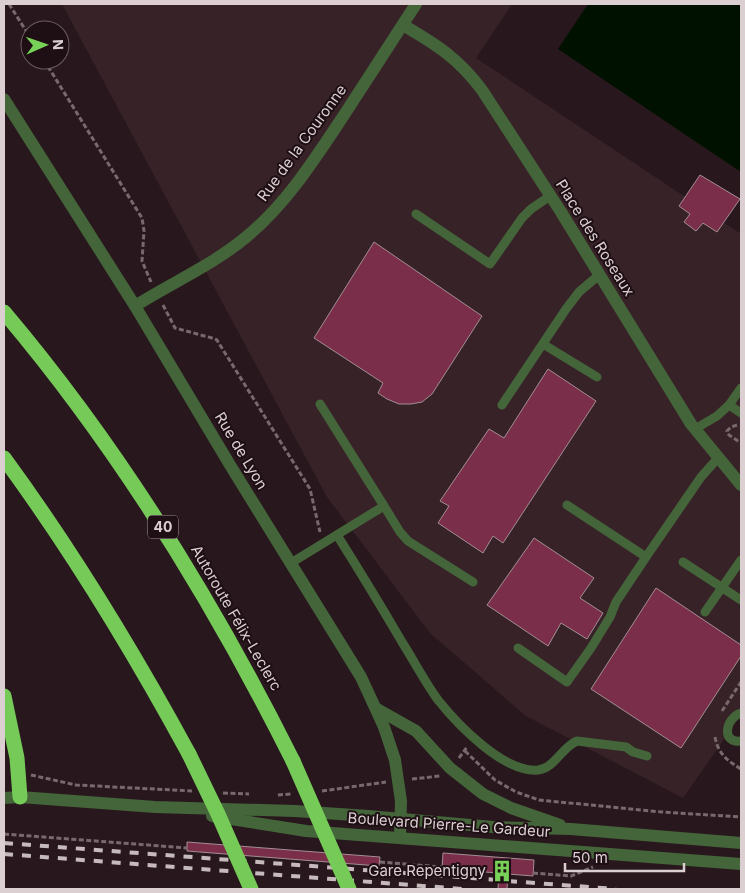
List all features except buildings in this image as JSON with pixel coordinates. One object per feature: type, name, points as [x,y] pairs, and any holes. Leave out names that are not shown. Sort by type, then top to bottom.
[{"type":"highway","name":"Autoroute Félix-Leclerc","points":[[4,312],[83,412],[161,524],[230,639],[293,761],[348,889]]},
{"type":"highway","points":[[4,458],[43,512],[94,589],[146,676],[189,754],[251,889]]},
{"type":"highway","points":[[4,696],[16,758],[20,797]]},
{"type":"street","name":"Rue de la Couronne","points":[[135,306],[221,256],[268,218],[319,151],[416,4]]},
{"type":"street","name":"Place des Roseaux","points":[[403,25],[448,53],[470,74],[482,90],[695,429],[741,486]]},
{"type":"street","name":"Rue de Lyon","points":[[4,99],[135,306],[352,662],[377,709],[395,760],[400,796],[400,838]]},
{"type":"street","points":[[377,709],[416,731],[450,768],[484,794],[511,808],[572,829]]},
{"type":"street","name":"Boulevard Pierre-Le Gardeur","points":[[4,798],[20,797],[155,807],[295,811],[493,827],[572,829],[741,842]]},
{"type":"street","name":"Boulevard Pierre-Le Gardeur","points":[[155,807],[294,830],[741,864]]},
{"type":"lane","points":[[416,214],[490,264],[526,214],[550,196]]},
{"type":"lane","points":[[502,405],[579,292],[599,275]]},
{"type":"lane","points":[[543,344],[597,377]]},
{"type":"lane","points":[[695,429],[717,416],[729,405],[741,388]]},
{"type":"lane","points":[[320,404],[400,532],[408,541],[473,582]]},
{"type":"lane","points":[[729,405],[741,417]]},
{"type":"lane","points":[[518,648],[567,682],[596,640],[610,617],[616,602],[646,557],[701,477],[718,458]]},
{"type":"lane","points":[[566,505],[646,557]]},
{"type":"lane","points":[[291,563],[384,506]]},
{"type":"lane","points":[[337,535],[438,699],[461,726],[494,754],[518,766],[536,770],[549,766],[570,744],[577,741],[626,747],[633,752],[646,756]]},
{"type":"lane","points":[[705,612],[741,560]]},
{"type":"lane","points":[[683,562],[741,600]]},
{"type":"lane","points":[[741,713],[730,720],[728,733],[729,738],[741,741]]},
{"type":"path","points":[[9,4],[20,21]]},
{"type":"path","points":[[50,70],[142,218],[144,231],[143,265]]},
{"type":"path","points":[[175,328],[217,340],[310,489],[321,534]]},
{"type":"path","points":[[741,417],[737,425],[728,429],[727,432],[741,443]]},
{"type":"path","name":"Boulevard Pierre-Le Gardeur","points":[[465,751],[495,780],[516,792],[539,800],[741,817]]},
{"type":"path","points":[[728,761],[741,769]]},
{"type":"path","points":[[414,779],[433,778],[443,774]]},
{"type":"path","points":[[4,834],[187,848]]},
{"type":"path","points":[[380,862],[442,867]]},
{"type":"path","points":[[533,873],[570,876],[593,867],[602,868]]},
{"type":"shaded area","points":[[62,4],[512,4],[476,58],[741,234],[741,715],[683,798],[526,716],[430,633],[327,497]]},
{"type":"shaded area","points":[[588,4],[741,4],[741,172],[558,49]]},
{"type":"railway","points":[[4,843],[498,880]]},
{"type":"railway","points":[[4,854],[463,889]]},
{"type":"railway","points":[[508,881],[616,889]]},
{"type":"place","name":"Gare Repentigny","points":[[502,871]]}]
